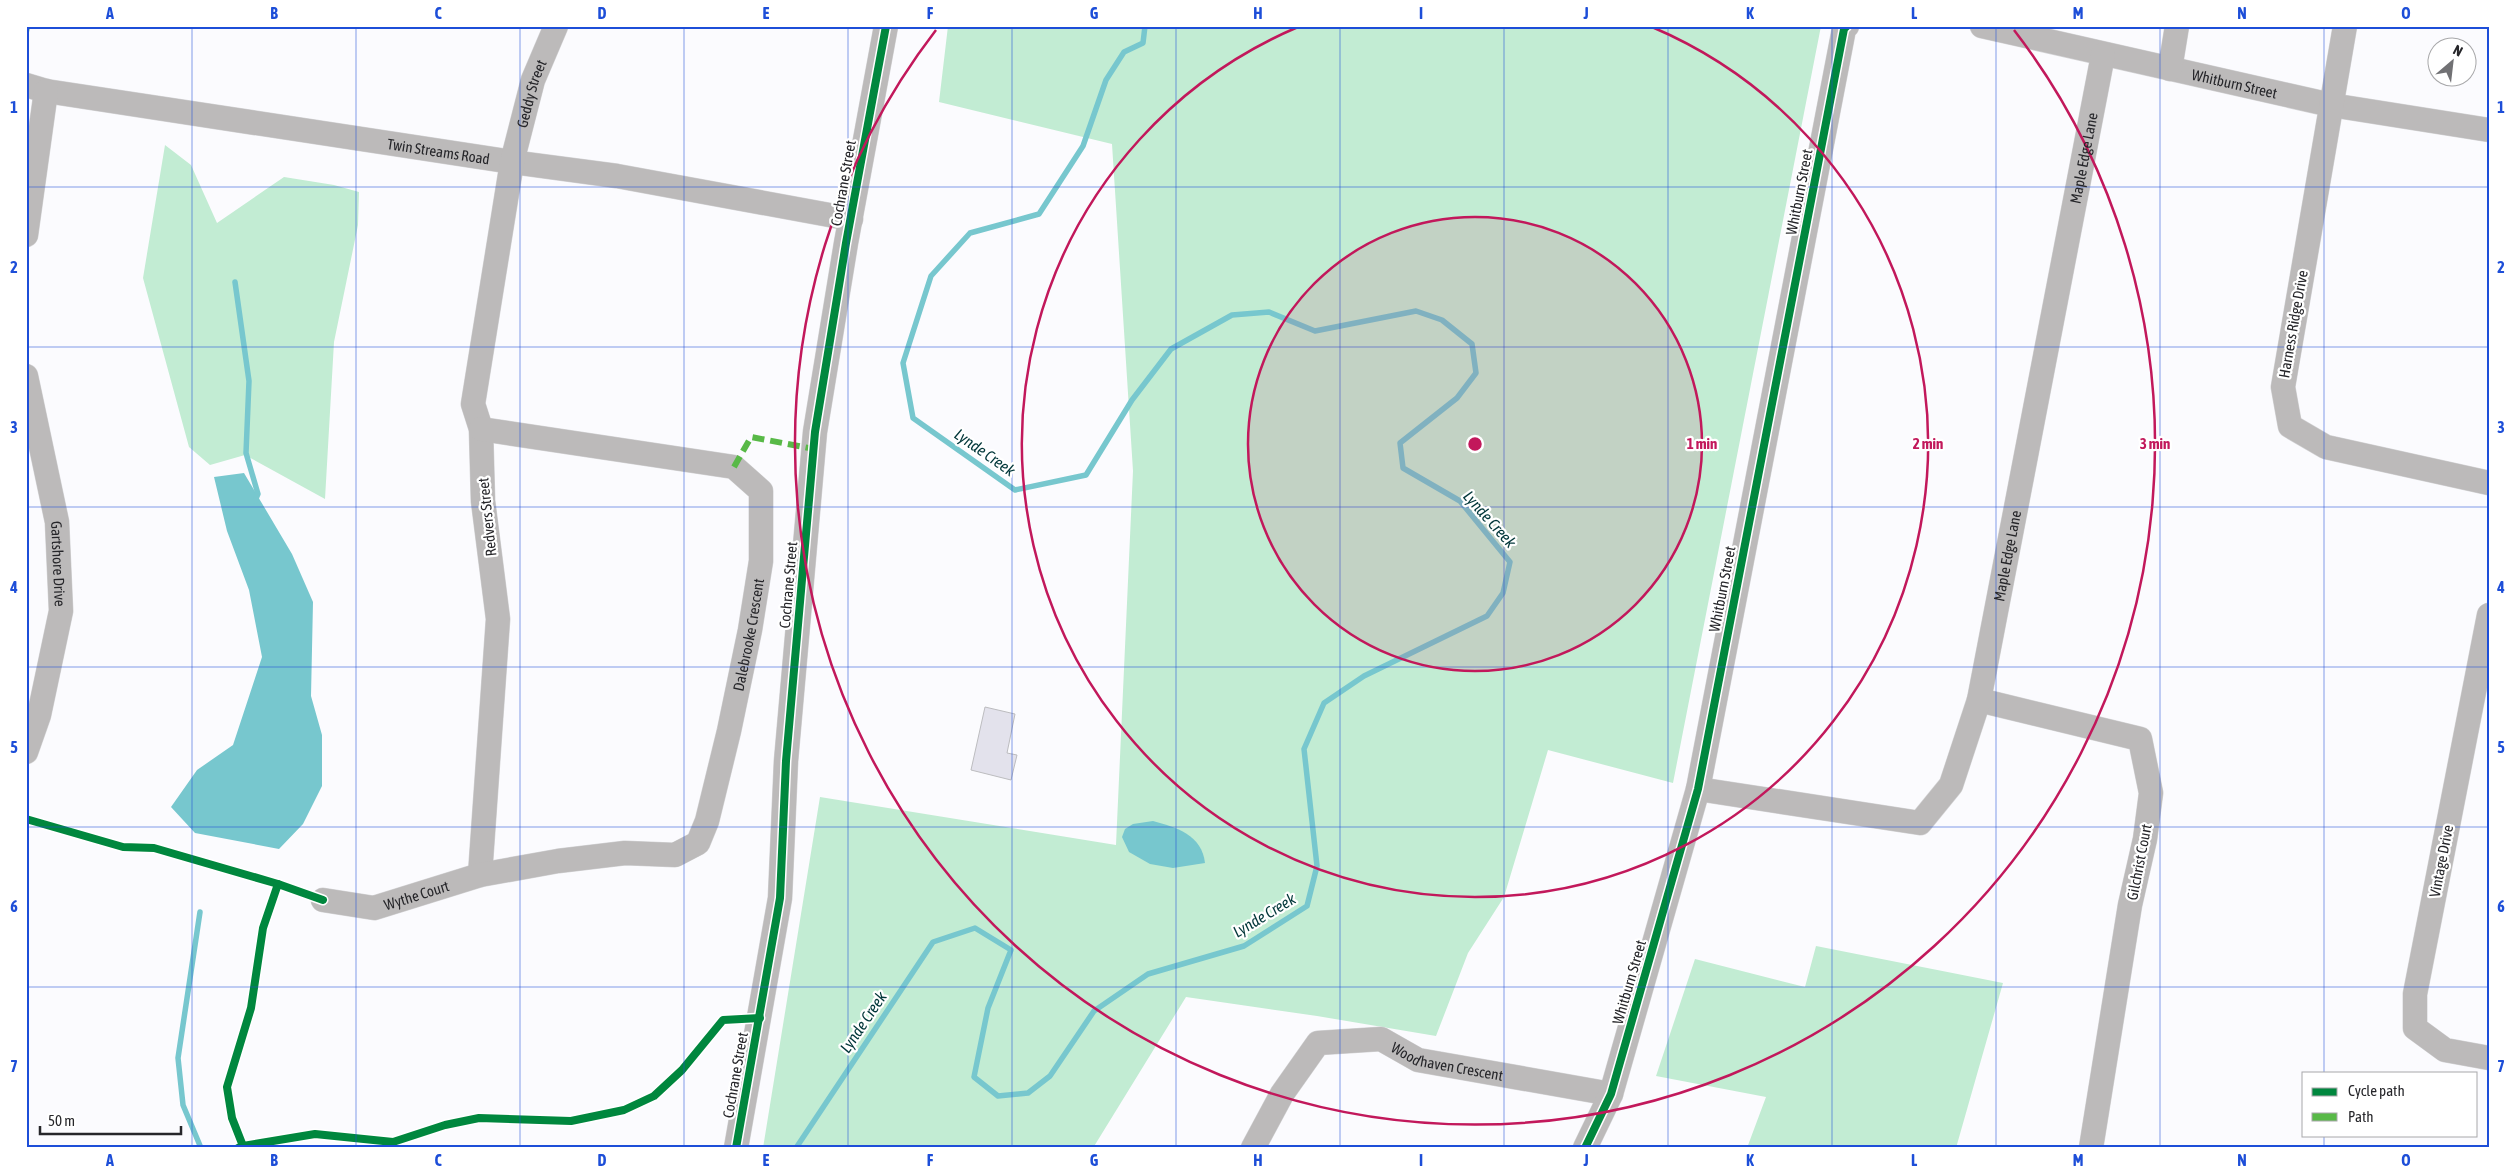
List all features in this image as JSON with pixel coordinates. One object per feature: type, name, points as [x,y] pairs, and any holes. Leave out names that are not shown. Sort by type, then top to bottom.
[{"type":"street","name":"Geddy Street","points":[[512,162],[534,80],[556,26]]},
{"type":"street","name":"Cochrane Street","points":[[737,1141],[780,898],[786,761],[815,432],[886,26]]},
{"type":"street","name":"Whitburn Street","points":[[1585,1148],[1611,1094],[1698,789],[1844,29],[1847,26]]},
{"type":"street","points":[[2170,69],[2177,26]]},
{"type":"street","name":"Harness Ridge Drive","points":[[2345,26],[2283,387],[2290,426],[2326,447],[2489,483]]},
{"type":"street","name":"Whitburn Street","points":[[1987,27],[2102,55],[2331,105],[2489,130]]},
{"type":"street","name":"Maple Edge Lane","points":[[1698,789],[1920,823],[1951,785],[1979,700],[2102,55]]},
{"type":"street","name":"Twin Streams Road","points":[[36,88],[512,162],[617,176],[851,220]]},
{"type":"street","points":[[26,235],[36,88]]},
{"type":"street","name":"Redvers Street","points":[[480,875],[498,619],[483,501],[481,429],[473,404],[512,162]]},
{"type":"street","name":"Gartshore Drive","points":[[26,376],[57,522],[61,611],[39,715],[26,752]]},
{"type":"street","name":"Dalebrooke Crescent","points":[[480,875],[558,861],[625,853],[675,855],[698,843],[708,821],[729,731],[761,561],[761,491],[734,467],[481,429]]},
{"type":"street","name":"Vintage Drive","points":[[2489,615],[2415,994],[2416,1028],[2445,1050],[2489,1058]]},
{"type":"street","name":"Gilchrist Court","points":[[1979,700],[2140,739],[2151,794],[2145,839],[2130,905],[2091,1148]]},
{"type":"street","name":"Wythe Court","points":[[323,900],[374,908],[480,875]]},
{"type":"street","name":"Woodhaven Crescent","points":[[1253,1148],[1282,1094],[1318,1043],[1381,1039],[1418,1060],[1611,1094]]},
{"type":"green space","points":[[948,26],[1821,26],[1673,783],[1548,750],[1504,897],[1468,953],[1436,1036],[1186,997],[1093,1148],[763,1148],[820,797],[1116,845],[1133,471],[1112,144],[939,102]]},
{"type":"green space","points":[[165,145],[191,165],[217,223],[284,177],[334,185],[359,192],[358,225],[334,342],[325,499],[245,455],[210,465],[189,447],[143,278]]},
{"type":"green space","points":[[1816,946],[2003,983],[1956,1148],[1747,1148],[1766,1097],[1656,1076],[1695,959],[1805,987]]},
{"type":"water","points":[[244,473],[292,554],[313,602],[311,696],[322,735],[322,786],[303,824],[279,849],[195,833],[171,807],[197,770],[233,745],[262,657],[249,590],[227,531],[214,477]]},
{"type":"water","points":[[1153,821],[1179,830],[1193,839],[1203,853],[1205,863],[1173,868],[1150,864],[1129,852],[1122,837],[1125,829],[1133,824]]},
{"type":"building","points":[[985,707],[1015,714],[1007,753],[1017,755],[1011,780],[971,770]]},
{"type":"waterway","name":"Lynde Creek","points":[[796,1148],[933,942],[975,928],[1011,950],[988,1008],[974,1077],[998,1096],[1028,1093],[1050,1076],[1094,1011],[1148,974],[1244,946],[1307,906],[1317,866],[1304,749],[1324,703],[1364,676],[1487,616],[1503,593],[1510,562],[1460,501],[1403,468],[1400,443],[1457,398],[1476,373],[1472,344],[1442,320],[1416,311],[1315,331],[1269,312],[1232,315],[1171,349],[1132,400],[1086,475],[1015,490],[913,418],[903,363],[931,276],[970,233],[1039,214],[1083,146],[1106,80],[1124,52],[1143,43],[1145,26]]},
{"type":"waterway","points":[[235,282],[249,381],[246,453],[258,494],[255,501]]},
{"type":"waterway","points":[[200,912],[178,1058],[183,1105],[201,1148]]},
{"type":"marked path","points":[[26,32],[27,26]]},
{"type":"marked path","points":[[734,467],[751,437],[814,449]]},
{"type":"cycle path","points":[[736,1148],[780,898],[786,761],[815,432],[846,243],[886,26]]},
{"type":"cycle path","points":[[1585,1148],[1611,1094],[1698,789],[1844,29],[1847,26]]},
{"type":"cycle path","points":[[26,819],[123,847],[154,848],[278,884],[323,900]]},
{"type":"cycle path","points":[[238,1148],[243,1146],[232,1118],[227,1087],[251,1008],[263,928],[278,884]]},
{"type":"cycle path","points":[[243,1146],[315,1134],[393,1142],[445,1125],[479,1118],[571,1121],[624,1110],[654,1096],[682,1070],[723,1020],[760,1018]]}]
